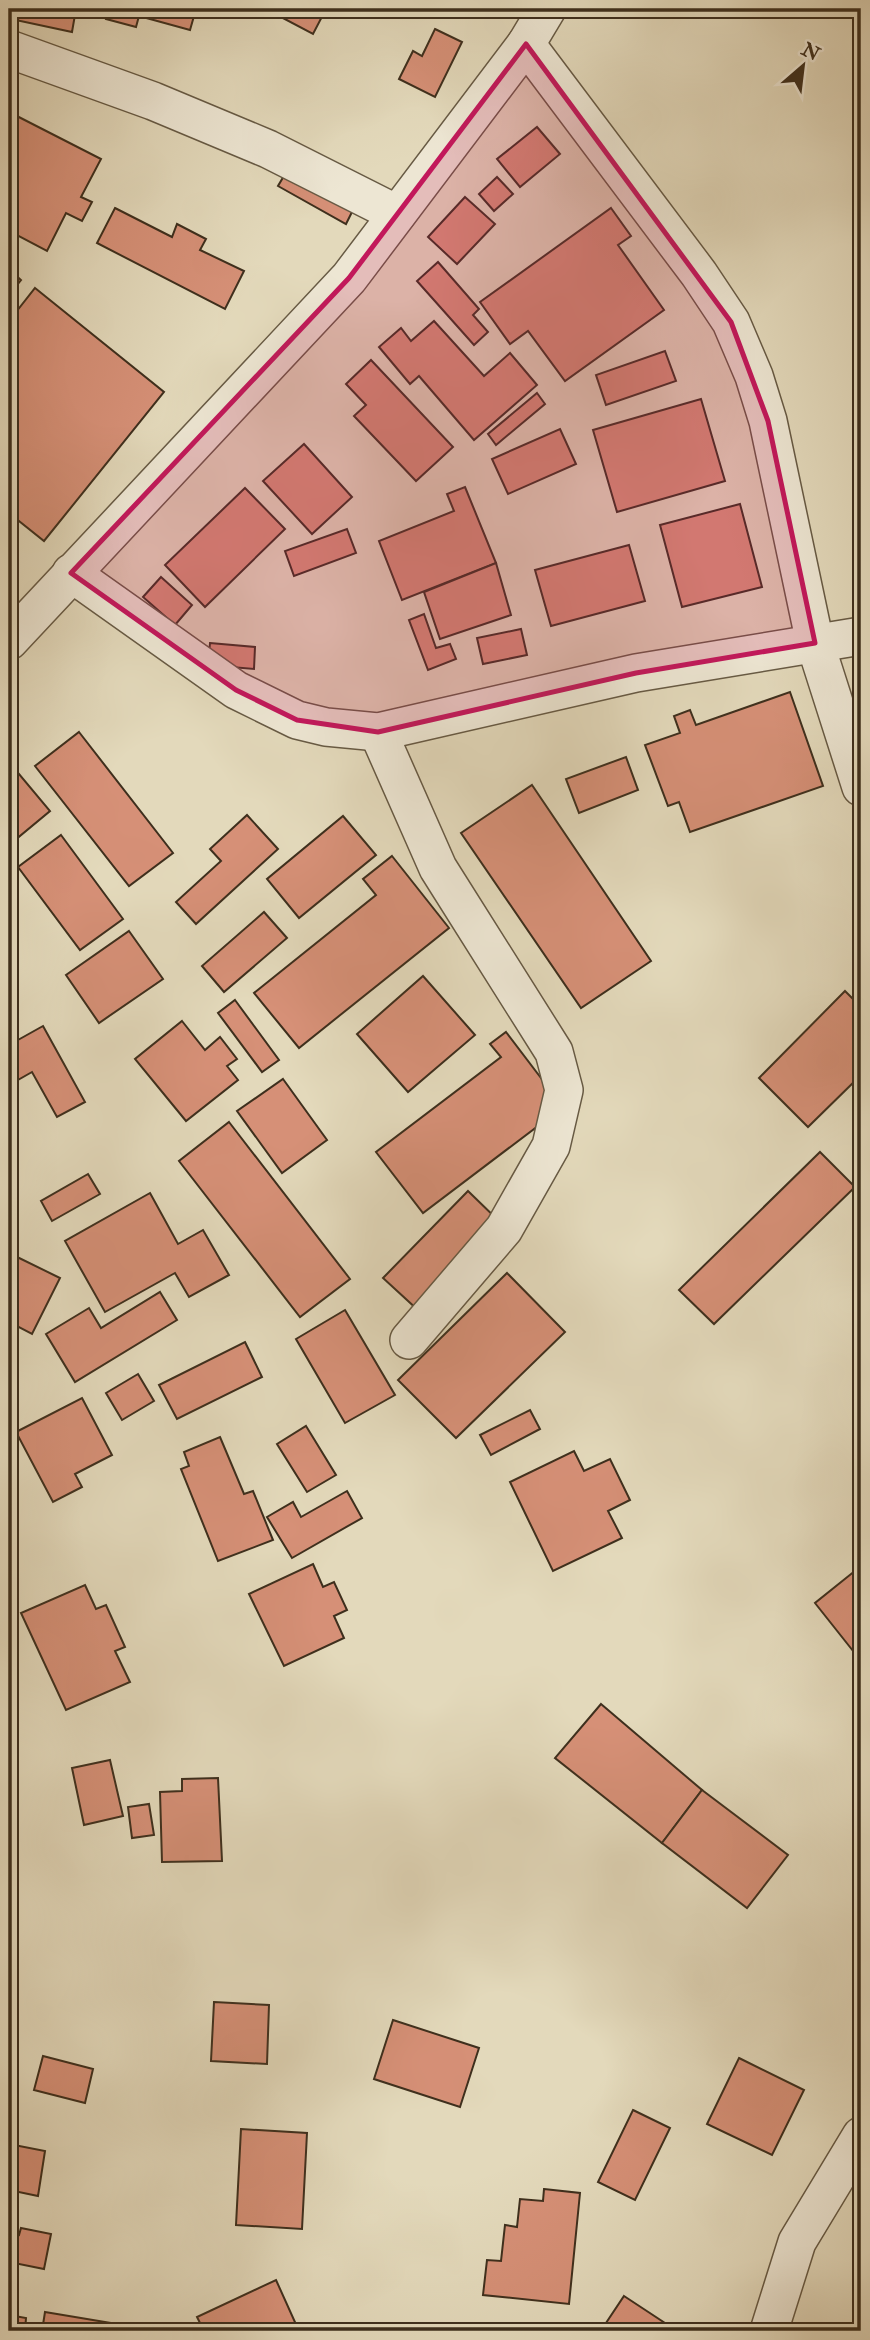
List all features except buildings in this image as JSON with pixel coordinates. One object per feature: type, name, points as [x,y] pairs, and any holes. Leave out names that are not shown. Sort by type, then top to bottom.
[{"type":"street","points":[[9,640],[349,278],[526,44],[547,9]]},
{"type":"street","points":[[526,44],[699,274],[731,322],[754,376],[768,421],[815,643],[861,787]]},
{"type":"street","points":[[9,48],[153,101],[255,144],[397,214]]},
{"type":"street","points":[[71,573],[236,690],[297,720],[326,727],[378,732],[636,673],[861,636]]},
{"type":"street","points":[[378,732],[438,868],[554,1052],[564,1090],[551,1146],[504,1229],[409,1340]]},
{"type":"street","points":[[769,2331],[797,2242],[861,2136]]},
{"type":"highlighted area","points":[[526,44],[731,322],[768,421],[815,643],[636,673],[378,732],[297,720],[236,690],[71,573],[349,278]]}]
